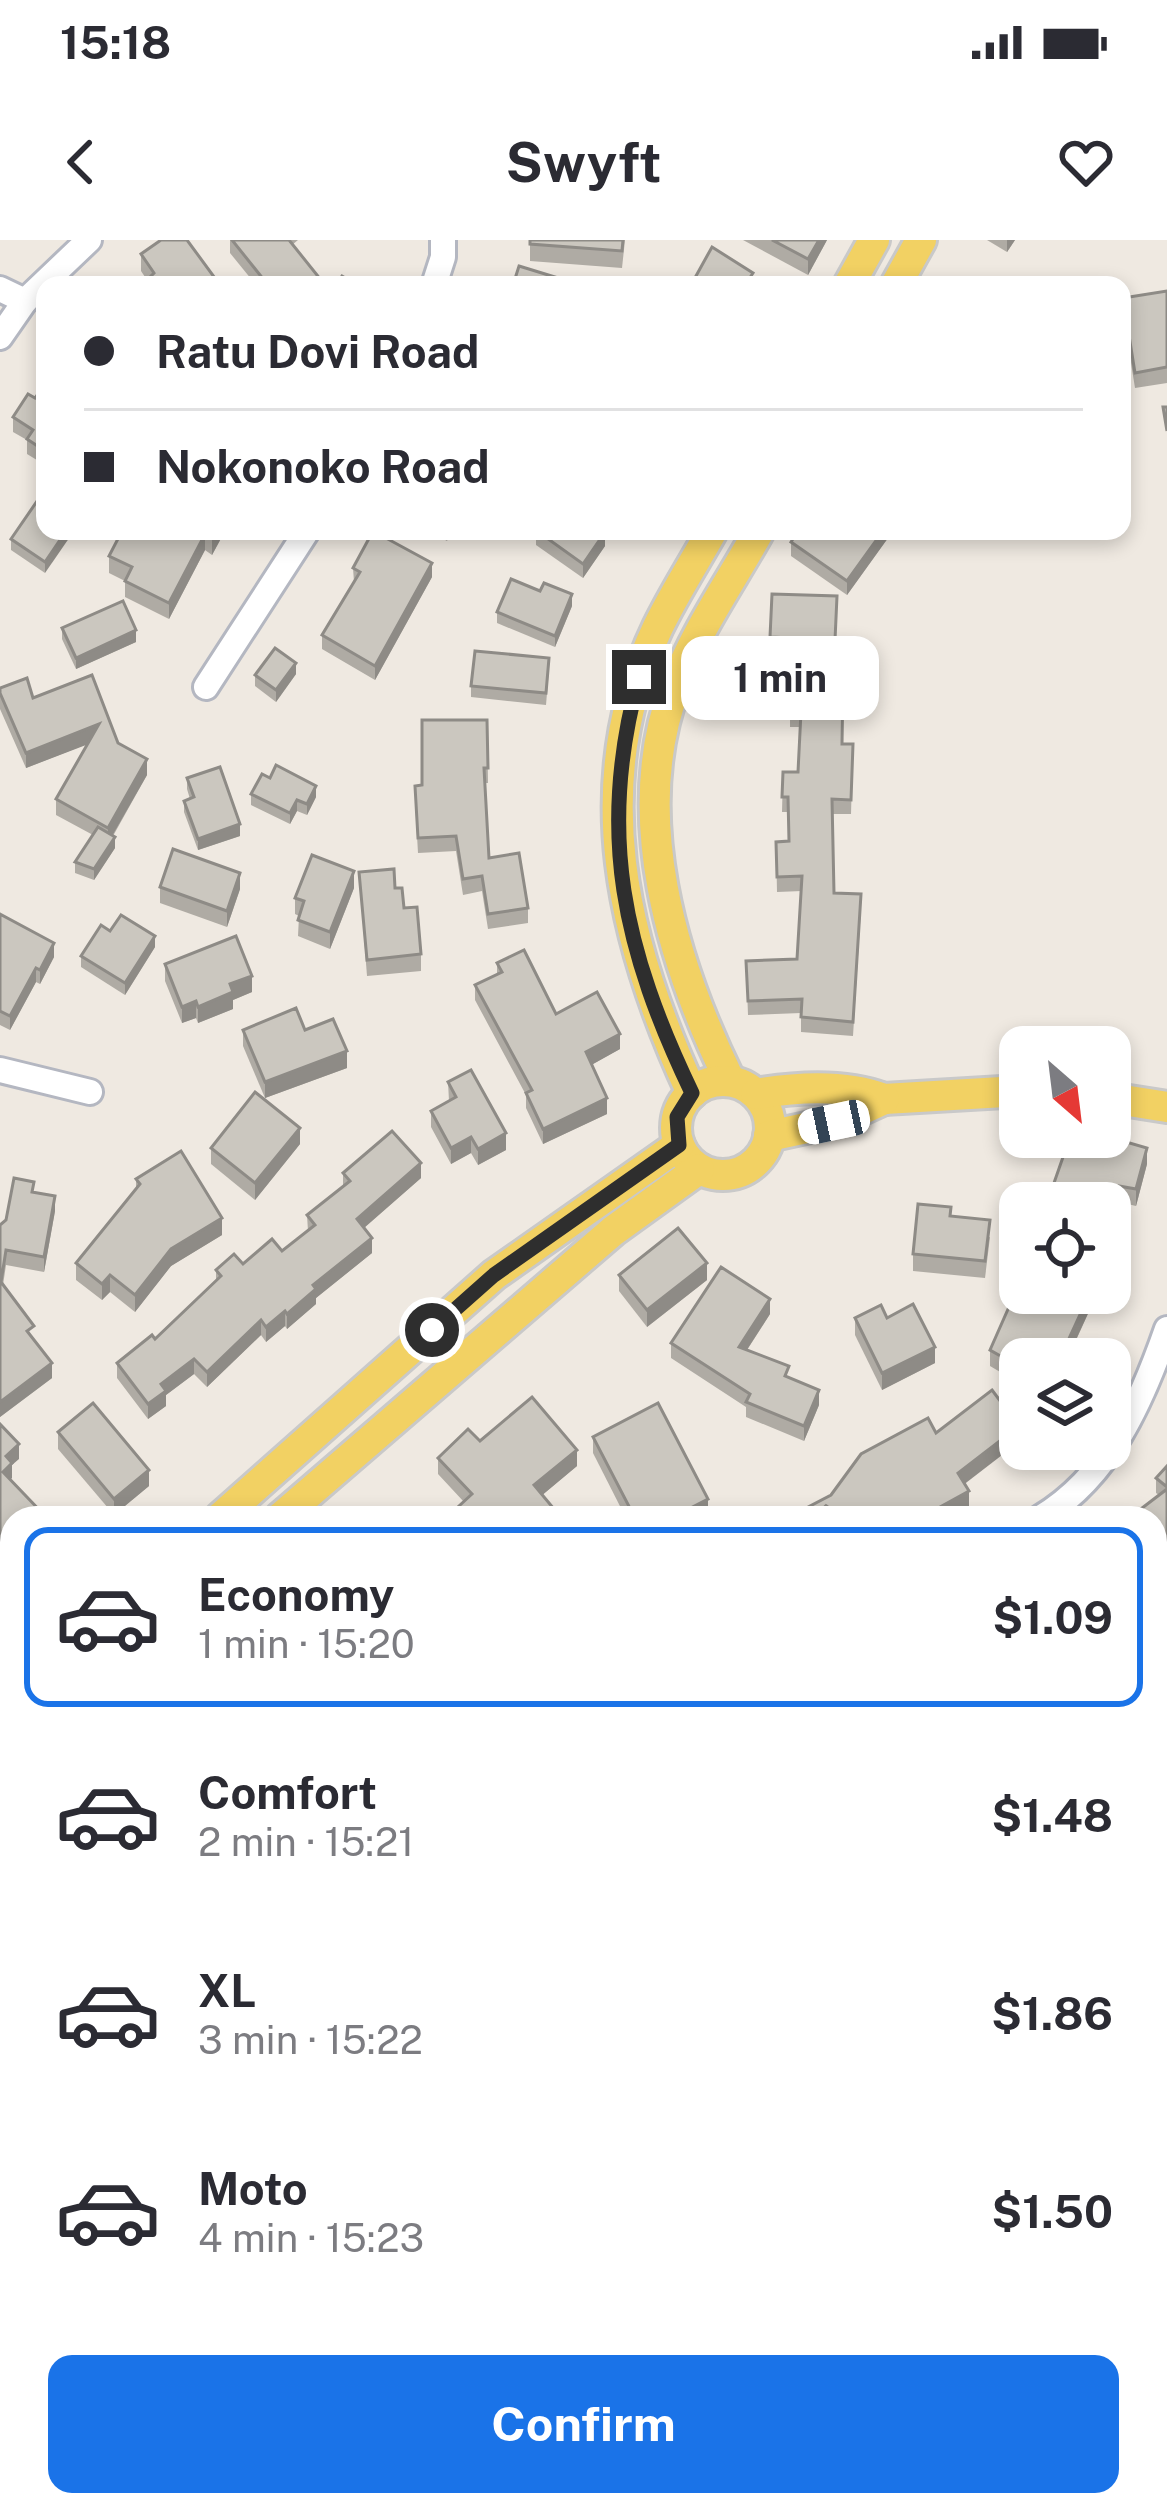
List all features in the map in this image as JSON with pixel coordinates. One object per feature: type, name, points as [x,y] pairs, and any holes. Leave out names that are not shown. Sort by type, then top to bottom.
[{"type":"main road","points":[[854,276],[874,240]]},
{"type":"main road","points":[[901,276],[921,240]]},
{"type":"main road","points":[[692,1093],[657,1017],[637,951],[616,850],[620,765],[639,677],[657,628],[707,540]]},
{"type":"main road","points":[[753,540],[675,684],[664,732],[655,840],[674,936],[697,1007],[743,1088],[765,1107],[770,1136],[756,1162],[743,1171],[714,1174],[689,1157],[677,1117],[692,1093],[716,1082],[743,1088],[864,1091],[884,1099]]},
{"type":"main road","points":[[770,1136],[834,1122],[884,1099],[999,1092]]},
{"type":"main road","points":[[1131,1102],[1167,1107]]},
{"type":"main road","points":[[234,1506],[494,1275],[689,1157]]},
{"type":"main road","points":[[294,1506],[613,1231],[689,1157]]},
{"type":"street","points":[[51,276],[89,240]]},
{"type":"street","points":[[437,276],[443,240]]},
{"type":"street","points":[[0,289],[25,301]]},
{"type":"street","points":[[0,337],[36,291]]},
{"type":"street","points":[[206,687],[301,540]]},
{"type":"street","points":[[0,1070],[90,1092]]},
{"type":"street","points":[[1059,1506],[1125,1431],[1167,1328]]},
{"type":"building","points":[[161,240],[187,240],[213,276],[151,276],[154,273],[141,254]]},
{"type":"building","points":[[232,240],[289,240],[318,276],[261,276]]},
{"type":"building","points":[[530,240],[623,240],[622,251],[530,244]]},
{"type":"building","points":[[772,240],[819,240],[808,259]]},
{"type":"building","points":[[712,247],[753,273],[751,276],[696,276]]},
{"type":"building","points":[[519,266],[552,276],[516,276]]},
{"type":"building","points":[[1167,291],[1167,367],[1135,373],[1131,297]]},
{"type":"building","points":[[28,394],[35,398],[36,445],[27,439],[33,430],[13,417]]},
{"type":"building","points":[[36,503],[36,540],[60,540],[45,562],[11,539]]},
{"type":"building","points":[[117,540],[202,540],[169,603],[125,581],[132,567],[109,556]]},
{"type":"building","points":[[368,540],[390,540],[432,563],[375,666],[322,635],[360,572],[353,568]]},
{"type":"building","points":[[550,540],[600,540],[583,564]]},
{"type":"building","points":[[792,540],[877,540],[847,581]]},
{"type":"building","points":[[511,579],[540,591],[544,583],[572,594],[555,636],[497,612]]},
{"type":"building","points":[[772,594],[837,596],[835,640],[770,637]]},
{"type":"building","points":[[123,601],[136,630],[76,658],[62,628]]},
{"type":"building","points":[[275,648],[296,663],[276,690],[255,675]]},
{"type":"building","points":[[475,651],[549,658],[546,693],[471,686]]},
{"type":"building","points":[[92,675],[118,743],[147,759],[108,828],[56,799],[99,724],[26,753],[0,693],[0,688],[27,678],[33,698]]},
{"type":"building","points":[[790,680],[843,681],[842,744],[853,744],[851,800],[832,799],[834,893],[861,894],[853,1022],[801,1017],[802,999],[748,1001],[746,961],[797,959],[802,876],[777,877],[776,842],[789,841],[783,772],[798,772],[801,712],[790,712]]},
{"type":"building","points":[[422,720],[487,720],[488,768],[484,768],[489,858],[519,853],[528,908],[488,914],[482,876],[463,879],[456,836],[418,838],[415,786],[422,785]]},
{"type":"building","points":[[276,765],[316,786],[307,804],[297,800],[290,813],[251,794],[262,774],[270,778]]},
{"type":"building","points":[[220,767],[240,824],[198,839],[184,801],[194,797],[187,778]]},
{"type":"building","points":[[98,827],[115,837],[94,869],[75,862]]},
{"type":"building","points":[[173,849],[240,873],[227,911],[160,887]]},
{"type":"building","points":[[312,855],[354,871],[330,932],[298,920],[304,901],[295,898]]},
{"type":"building","points":[[394,869],[395,888],[402,888],[404,908],[417,907],[421,954],[367,960],[359,872]]},
{"type":"building","points":[[0,914],[54,943],[10,1016],[0,1011]]},
{"type":"building","points":[[121,915],[155,936],[125,983],[81,956],[101,925],[110,931]]},
{"type":"building","points":[[236,936],[252,976],[230,984],[233,992],[198,1007],[196,1001],[182,1007],[165,964]]},
{"type":"building","points":[[524,950],[556,1014],[597,992],[620,1034],[586,1052],[607,1098],[543,1129],[526,1093],[532,1090],[475,985],[502,972],[497,963]]},
{"type":"building","points":[[296,1008],[305,1030],[333,1019],[347,1051],[265,1082],[243,1030]]},
{"type":"building","points":[[471,1070],[506,1133],[478,1149],[471,1137],[451,1148],[431,1111],[456,1097],[448,1082]]},
{"type":"building","points":[[255,1092],[300,1128],[255,1183],[211,1148]]},
{"type":"building","points":[[392,1131],[421,1163],[357,1219],[372,1238],[313,1285],[316,1289],[287,1314],[285,1311],[266,1327],[261,1320],[207,1372],[194,1359],[161,1384],[166,1391],[148,1404],[117,1363],[152,1335],[155,1339],[221,1276],[216,1270],[234,1254],[243,1264],[272,1239],[282,1251],[315,1225],[307,1215],[350,1181],[343,1173]]},
{"type":"building","points":[[1131,1143],[1147,1148],[1136,1189],[1131,1182],[1054,1182],[1063,1158],[1131,1158]]},
{"type":"building","points":[[181,1151],[222,1218],[171,1249],[135,1295],[110,1275],[102,1284],[76,1263],[140,1184],[136,1179]]},
{"type":"building","points":[[14,1178],[34,1182],[32,1192],[55,1196],[44,1257],[6,1250],[1,1282],[34,1326],[27,1331],[52,1363],[0,1402],[0,1225],[6,1220]]},
{"type":"building","points":[[918,1204],[951,1207],[950,1216],[990,1220],[985,1261],[913,1254]]},
{"type":"building","points":[[678,1228],[707,1263],[647,1310],[619,1275]]},
{"type":"building","points":[[721,1267],[770,1299],[739,1347],[789,1366],[785,1376],[819,1390],[804,1426],[746,1402],[750,1394],[671,1343]]},
{"type":"building","points":[[913,1304],[935,1347],[882,1373],[855,1318],[881,1305],[887,1318]]},
{"type":"building","points":[[1006,1314],[1080,1314],[1069,1338],[999,1338],[999,1355],[990,1350]]},
{"type":"building","points":[[992,1390],[999,1399],[999,1441],[958,1473],[969,1491],[942,1506],[810,1506],[831,1495],[861,1454],[928,1418],[936,1433]]},
{"type":"building","points":[[532,1397],[577,1450],[534,1485],[552,1506],[459,1506],[472,1494],[438,1458],[468,1429],[480,1441]]},
{"type":"building","points":[[93,1403],[149,1470],[114,1499],[58,1432]]},
{"type":"building","points":[[658,1403],[708,1499],[694,1506],[629,1506],[593,1437]]},
{"type":"building","points":[[0,1424],[19,1444],[6,1456],[12,1463],[3,1472],[36,1506],[0,1506]]},
{"type":"building","points":[[1167,1466],[1167,1487],[1156,1478]]},
{"type":"building","points":[[1167,1489],[1167,1506],[1145,1506]]},
{"type":"route","points":[[432,1330],[494,1275],[679,1145],[677,1117],[692,1093],[657,1017],[623,895],[616,850],[620,765],[639,677]]}]
